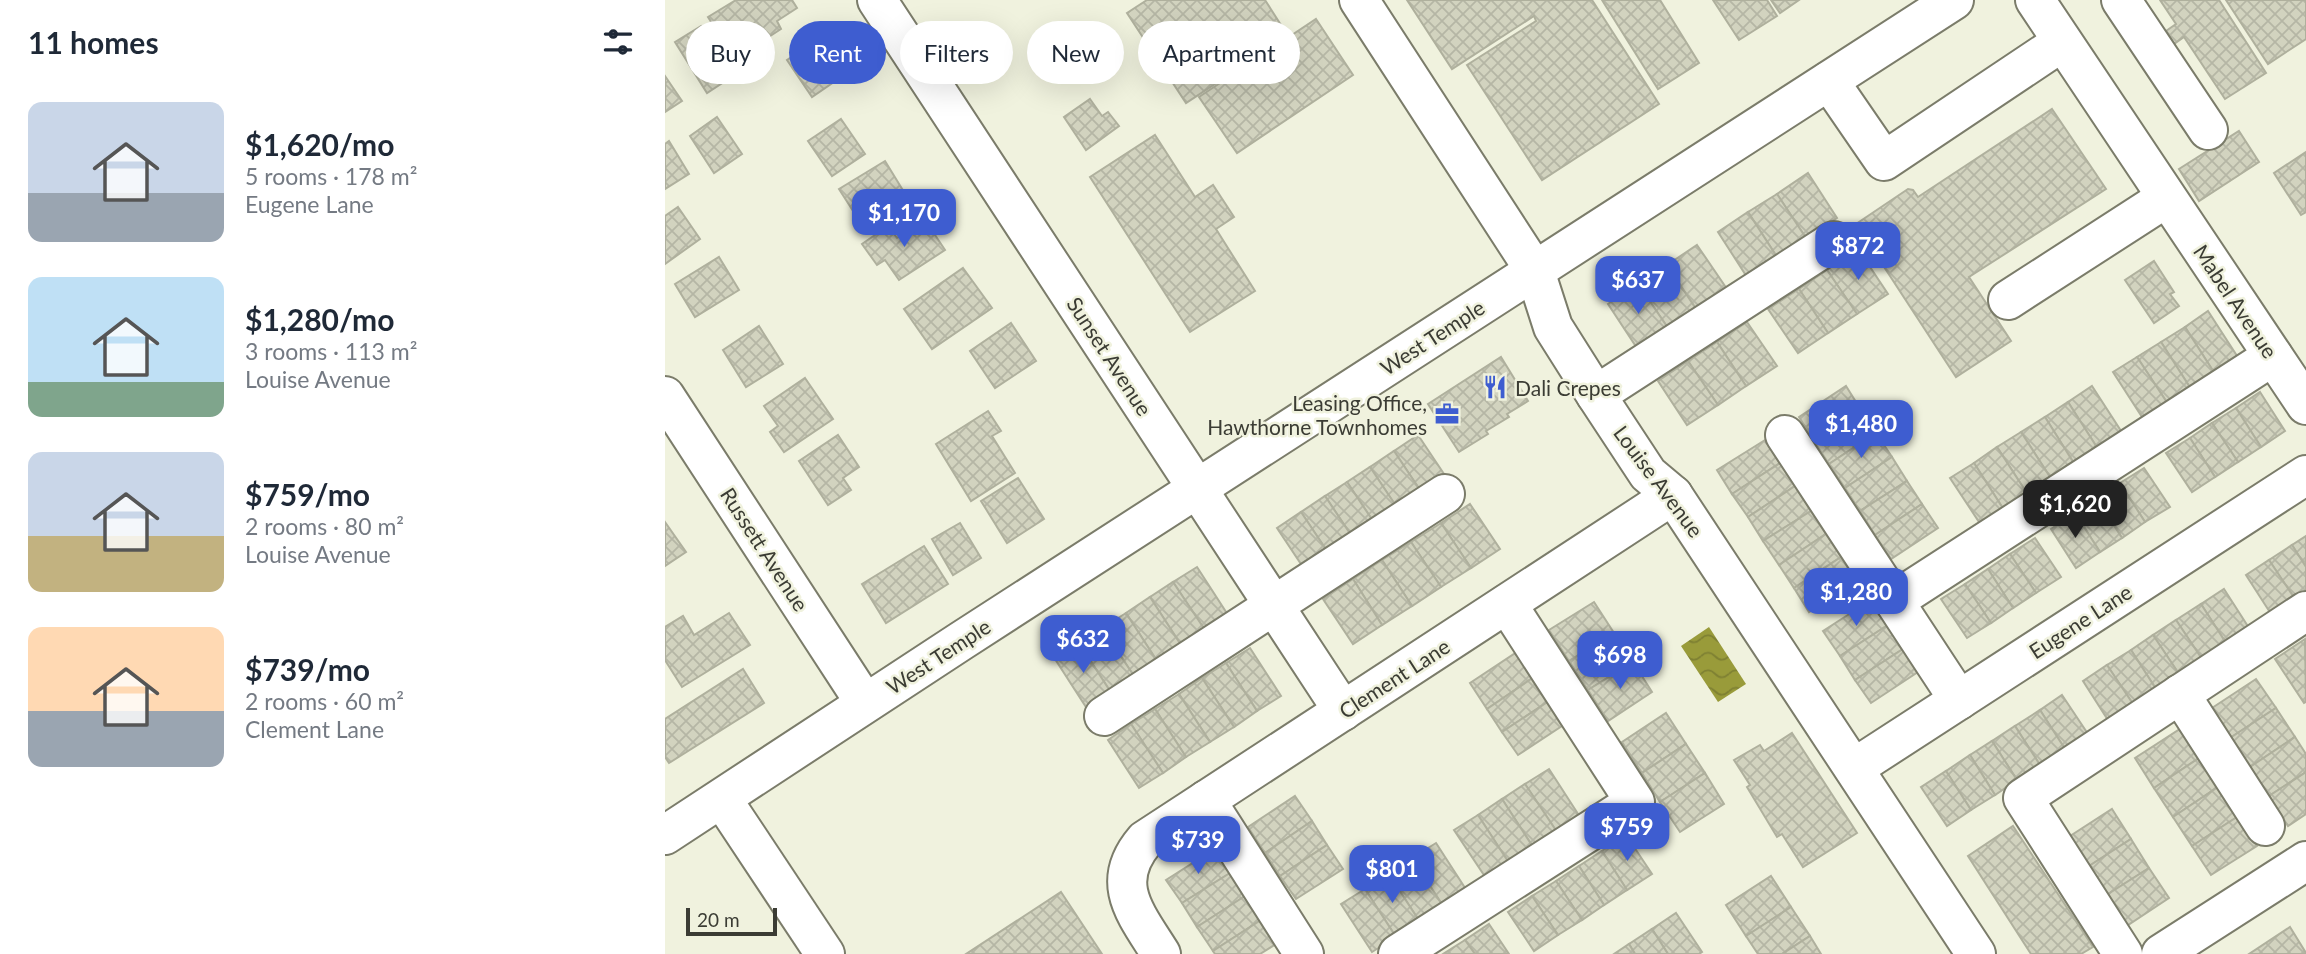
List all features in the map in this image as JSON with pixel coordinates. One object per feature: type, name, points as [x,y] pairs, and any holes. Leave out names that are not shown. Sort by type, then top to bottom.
[{"type":"street","name":"Sunset Avenue","points":[[877,0],[1343,711]]},
{"type":"street","name":"Louise Avenue","points":[[1359,0],[1535,271],[1553,327],[1596,396],[1648,474],[1673,495],[1976,954]]},
{"type":"street","name":"West Temple","points":[[665,835],[1954,0]]},
{"type":"street","name":"Mabel Avenue","points":[[2035,0],[2306,405]]},
{"type":"street","points":[[2121,0],[2208,130]]},
{"type":"street","points":[[1829,81],[1884,160],[2062,42]]},
{"type":"street","points":[[2008,300],[2166,198]]},
{"type":"street","points":[[1596,396],[1834,241]]},
{"type":"street","points":[[1894,601],[2273,356]]},
{"type":"street","name":"Russett Avenue","points":[[665,396],[865,704]]},
{"type":"street","points":[[1785,435],[1959,699]]},
{"type":"street","name":"Eugene Lane","points":[[1854,768],[2306,475]]},
{"type":"street","points":[[1104,716],[1445,494]]},
{"type":"street","name":"Clement Lane","points":[[1161,954],[1134,912],[1126,890],[1132,855],[1145,840],[1673,495]]},
{"type":"street","points":[[1398,954],[1635,802],[1507,604]]},
{"type":"street","points":[[2123,954],[2023,798],[2306,611]]},
{"type":"street","points":[[2180,694],[2265,826]]},
{"type":"street","points":[[722,799],[825,954]]},
{"type":"street","points":[[1206,800],[1304,954]]},
{"type":"street","points":[[2161,954],[2208,942],[2306,861]]},
{"type":"water","points":[[1709,627],[1746,684],[1718,702],[1681,646]]},
{"type":"building","points":[[736,0],[792,0],[797,8],[777,21],[781,29],[775,33],[775,21],[711,21],[708,17]]},
{"type":"building","points":[[1147,0],[1265,0],[1278,21],[1138,21],[1138,30],[1127,13]]},
{"type":"building","points":[[1407,0],[1592,0],[1659,104],[1542,180],[1467,65],[1536,21],[1534,16],[1452,69]]},
{"type":"building","points":[[1602,0],[1660,0],[1699,63],[1658,89]]},
{"type":"building","points":[[1713,0],[1767,0],[1777,16],[1739,40]]},
{"type":"building","points":[[1771,0],[1799,0],[1780,13]]},
{"type":"building","points":[[2160,0],[2219,0],[2266,73],[2225,99],[2184,37],[2174,44],[2166,31],[2176,24]]},
{"type":"building","points":[[2226,0],[2306,0],[2306,39],[2268,64]]},
{"type":"building","points":[[1316,19],[1353,75],[1237,153],[1199,97],[1218,84],[1300,84],[1300,30]]},
{"type":"building","points":[[686,35],[686,60],[675,42]]},
{"type":"building","points":[[665,76],[682,101],[665,112]]},
{"type":"building","points":[[701,84],[721,84],[707,93]]},
{"type":"building","points":[[803,84],[831,84],[812,97]]},
{"type":"building","points":[[1174,84],[1215,84],[1186,103]]},
{"type":"building","points":[[1090,99],[1102,116],[1108,112],[1119,126],[1086,150],[1064,117]]},
{"type":"building","points":[[2052,109],[2106,189],[1969,277],[2011,341],[1956,377],[1856,224],[1908,189],[1913,190],[1918,197]]},
{"type":"building","points":[[717,117],[742,154],[714,173],[690,136]]},
{"type":"building","points":[[841,119],[865,154],[832,176],[808,141]]},
{"type":"building","points":[[2239,131],[2259,162],[2199,201],[2179,169]]},
{"type":"building","points":[[1155,135],[1195,197],[1213,185],[1234,217],[1216,229],[1255,291],[1190,332],[1090,177]]},
{"type":"building","points":[[669,141],[689,174],[665,189],[665,144]]},
{"type":"building","points":[[2306,152],[2306,212],[2301,215],[2274,173]]},
{"type":"building","points":[[885,161],[907,197],[862,225],[839,189]]},
{"type":"building","points":[[1808,173],[1837,218],[1806,238],[1777,194]]},
{"type":"building","points":[[1777,194],[1806,238],[1777,257],[1748,212]]},
{"type":"building","points":[[678,207],[700,239],[665,264],[665,216]]},
{"type":"building","points":[[1748,212],[1777,257],[1747,277],[1718,232]]},
{"type":"building","points":[[925,220],[945,250],[899,280],[885,260],[877,265],[862,244],[888,226],[897,238]]},
{"type":"building","points":[[1697,245],[1727,289],[1696,309],[1667,265]]},
{"type":"building","points":[[1858,249],[1888,294],[1857,314],[1827,270]]},
{"type":"building","points":[[719,257],[739,290],[695,317],[675,284]]},
{"type":"building","points":[[2154,261],[2174,292],[2170,294],[2179,306],[2154,323],[2125,280]]},
{"type":"building","points":[[1667,265],[1696,309],[1668,328],[1638,284]]},
{"type":"building","points":[[963,268],[992,308],[932,349],[904,309]]},
{"type":"building","points":[[1827,270],[1857,314],[1828,333],[1799,289]]},
{"type":"building","points":[[1638,284],[1668,328],[1637,348],[1608,304]]},
{"type":"building","points":[[1799,289],[1828,333],[1798,353],[1768,309]]},
{"type":"building","points":[[2208,311],[2239,359],[2215,374],[2185,327]]},
{"type":"building","points":[[1747,322],[1777,366],[1746,386],[1717,342]]},
{"type":"building","points":[[1011,323],[1036,361],[995,388],[970,351]]},
{"type":"building","points":[[759,326],[783,364],[746,387],[723,350]]},
{"type":"building","points":[[2185,327],[2215,374],[2191,389],[2161,342]]},
{"type":"building","points":[[1717,342],[1746,386],[1718,405],[1688,361]]},
{"type":"building","points":[[2161,342],[2191,389],[2168,404],[2137,357]]},
{"type":"building","points":[[1501,357],[1528,401],[1486,431],[1488,434],[1459,452],[1428,404]]},
{"type":"building","points":[[2137,357],[2168,404],[2144,420],[2113,372]]},
{"type":"building","points":[[1688,361],[1718,405],[1687,425],[1658,381]]},
{"type":"building","points":[[805,378],[833,419],[784,452],[770,432],[778,426],[764,406]]},
{"type":"building","points":[[1846,386],[1861,410],[1814,441],[1799,417]]},
{"type":"building","points":[[2092,386],[2123,434],[2098,449],[2068,402]]},
{"type":"building","points":[[2260,392],[2285,431],[2261,447],[2236,408]]},
{"type":"building","points":[[2068,402],[2098,449],[2075,465],[2045,417]]},
{"type":"building","points":[[2236,408],[2261,447],[2238,462],[2212,423]]},
{"type":"building","points":[[1861,410],[1876,433],[1829,464],[1814,441]]},
{"type":"building","points":[[988,411],[1001,431],[992,436],[1015,473],[971,501],[936,444]]},
{"type":"building","points":[[2045,417],[2075,465],[2052,480],[2021,432]]},
{"type":"building","points":[[2212,423],[2238,462],[2215,477],[2190,438]]},
{"type":"building","points":[[2021,432],[2052,480],[2028,495],[1997,447]]},
{"type":"building","points":[[1876,433],[1892,457],[1845,488],[1829,464]]},
{"type":"building","points":[[838,435],[859,467],[843,478],[851,490],[828,505],[799,461]]},
{"type":"building","points":[[1418,435],[1444,474],[1420,490],[1394,451]]},
{"type":"building","points":[[2190,438],[2215,477],[2192,492],[2166,453]]},
{"type":"building","points":[[1765,440],[1780,463],[1732,494],[1717,470]]},
{"type":"building","points":[[1997,447],[2028,495],[2004,510],[1974,463]]},
{"type":"building","points":[[1394,451],[1420,490],[1396,506],[1370,467]]},
{"type":"building","points":[[1892,457],[1907,481],[1860,511],[1845,488]]},
{"type":"building","points":[[1780,463],[1795,486],[1748,517],[1732,494]]},
{"type":"building","points":[[1974,463],[2004,510],[1981,525],[1950,478]]},
{"type":"building","points":[[1370,467],[1396,506],[1373,521],[1347,482]]},
{"type":"building","points":[[2144,468],[2170,507],[2145,522],[2120,483]]},
{"type":"building","points":[[1018,478],[1044,519],[1007,543],[981,501]]},
{"type":"building","points":[[1907,481],[1922,504],[1875,535],[1860,511]]},
{"type":"building","points":[[1347,482],[1373,521],[1351,535],[1325,496]]},
{"type":"building","points":[[2120,483],[2145,522],[2122,538],[2097,499]]},
{"type":"building","points":[[1795,486],[1811,511],[1763,541],[1748,517]]},
{"type":"building","points":[[1325,496],[1351,535],[1327,551],[1301,512]]},
{"type":"building","points":[[2097,499],[2122,538],[2100,552],[2075,513]]},
{"type":"building","points":[[1470,504],[1500,549],[1471,568],[1441,523]]},
{"type":"building","points":[[1922,504],[1938,528],[1891,559],[1875,535]]},
{"type":"building","points":[[1811,511],[1826,534],[1779,565],[1763,541]]},
{"type":"building","points":[[1301,512],[1327,551],[1303,567],[1277,528]]},
{"type":"building","points":[[2075,513],[2100,552],[2076,568],[2051,529]]},
{"type":"building","points":[[665,522],[686,552],[665,566]]},
{"type":"building","points":[[960,523],[981,558],[953,575],[932,539]]},
{"type":"building","points":[[1441,523],[1471,568],[1441,587],[1411,542]]},
{"type":"building","points":[[1826,534],[1841,557],[1794,588],[1779,565]]},
{"type":"building","points":[[2306,536],[2306,567],[2292,545]]},
{"type":"building","points":[[2035,538],[2061,577],[2036,593],[2010,554]]},
{"type":"building","points":[[1411,542],[1441,587],[1412,606],[1382,560]]},
{"type":"building","points":[[2292,545],[2306,567],[2306,591],[2295,599],[2269,560]]},
{"type":"building","points":[[924,546],[948,584],[886,623],[862,584]]},
{"type":"building","points":[[2010,554],[2036,593],[2013,608],[1988,569]]},
{"type":"building","points":[[1841,557],[1857,582],[1809,612],[1794,588]]},
{"type":"building","points":[[1382,560],[1412,606],[1382,625],[1353,579]]},
{"type":"building","points":[[2269,560],[2295,599],[2271,614],[2246,575]]},
{"type":"building","points":[[1197,567],[1228,615],[1205,630],[1173,582]]},
{"type":"building","points":[[1988,569],[2013,608],[1991,623],[1965,584]]},
{"type":"building","points":[[1353,579],[1382,625],[1353,644],[1323,599]]},
{"type":"building","points":[[1173,582],[1205,630],[1181,645],[1150,597]]},
{"type":"building","points":[[1965,584],[1991,623],[1967,638],[1941,599]]},
{"type":"building","points":[[2224,589],[2249,628],[2226,643],[2201,604]]},
{"type":"building","points":[[1150,597],[1181,645],[1157,661],[1126,613]]},
{"type":"building","points":[[1871,600],[1888,625],[1840,656],[1823,631]]},
{"type":"building","points":[[1594,602],[1614,633],[1569,661],[1549,630]]},
{"type":"building","points":[[2201,604],[2226,643],[2202,659],[2176,620]]},
{"type":"building","points":[[729,613],[750,645],[682,687],[665,660],[665,627],[683,616],[694,635]]},
{"type":"building","points":[[1126,613],[1157,661],[1134,676],[1102,628]]},
{"type":"building","points":[[2176,620],[2202,659],[2179,674],[2153,635]]},
{"type":"building","points":[[1888,625],[1903,649],[1855,680],[1840,656]]},
{"type":"building","points":[[1102,628],[1134,676],[1110,691],[1079,643]]},
{"type":"building","points":[[1614,633],[1633,662],[1588,690],[1569,661]]},
{"type":"building","points":[[2153,635],[2179,674],[2156,689],[2131,650]]},
{"type":"building","points":[[2305,639],[2306,702],[2304,703],[2275,659]]},
{"type":"building","points":[[1079,643],[1110,691],[1086,707],[1055,659]]},
{"type":"building","points":[[1250,648],[1281,696],[1257,711],[1226,663]]},
{"type":"building","points":[[1903,649],[1918,672],[1871,703],[1855,680]]},
{"type":"building","points":[[2131,650],[2156,689],[2133,704],[2107,665]]},
{"type":"building","points":[[1517,652],[1534,677],[1487,709],[1470,683]]},
{"type":"building","points":[[1633,662],[1652,692],[1608,721],[1588,690]]},
{"type":"building","points":[[1226,663],[1257,711],[1234,727],[1202,678]]},
{"type":"building","points":[[2107,665],[2133,704],[2108,720],[2083,681]]},
{"type":"building","points":[[743,669],[764,703],[669,763],[665,757],[665,719]]},
{"type":"building","points":[[1534,677],[1549,701],[1502,732],[1487,709]]},
{"type":"building","points":[[1202,678],[1234,727],[1210,742],[1179,694]]},
{"type":"building","points":[[2256,679],[2276,708],[2230,738],[2212,708]]},
{"type":"building","points":[[1179,694],[1210,742],[1186,757],[1155,709]]},
{"type":"building","points":[[2062,695],[2088,734],[2065,749],[2040,710]]},
{"type":"building","points":[[1549,701],[1565,724],[1518,755],[1502,732]]},
{"type":"building","points":[[2276,708],[2295,737],[2250,767],[2230,738]]},
{"type":"building","points":[[1155,709],[1186,757],[1163,773],[1131,724]]},
{"type":"building","points":[[2040,710],[2065,749],[2040,765],[2015,726]]},
{"type":"building","points":[[1666,713],[1686,744],[1642,773],[1622,742]]},
{"type":"building","points":[[1131,724],[1163,773],[1139,788],[1108,740]]},
{"type":"building","points":[[2015,726],[2040,765],[2017,780],[1992,741]]},
{"type":"building","points":[[2180,729],[2199,758],[2154,788],[2135,758]]},
{"type":"building","points":[[1792,733],[1857,833],[1803,867],[1782,834],[1777,837],[1734,760],[1760,745],[1764,751]]},
{"type":"building","points":[[2295,737],[2306,754],[2306,772],[2269,796],[2250,767]]},
{"type":"building","points":[[1992,741],[2017,780],[1995,795],[1970,755]]},
{"type":"building","points":[[1686,744],[1705,773],[1660,802],[1642,773]]},
{"type":"building","points":[[1970,755],[1995,795],[1971,810],[1946,771]]},
{"type":"building","points":[[2199,758],[2218,787],[2173,817],[2154,788]]},
{"type":"building","points":[[1549,769],[1580,817],[1557,832],[1525,784]]},
{"type":"building","points":[[1946,771],[1971,810],[1947,826],[1921,787]]},
{"type":"building","points":[[2306,772],[2306,814],[2288,826],[2269,796]]},
{"type":"building","points":[[1705,773],[1724,804],[1680,832],[1660,802]]},
{"type":"building","points":[[1525,784],[1557,832],[1533,847],[1502,799]]},
{"type":"building","points":[[2218,787],[2237,817],[2192,846],[2173,817]]},
{"type":"building","points":[[1295,796],[1312,821],[1265,853],[1248,827]]},
{"type":"building","points":[[1502,799],[1533,847],[1509,863],[1478,815]]},
{"type":"building","points":[[2112,809],[2131,839],[2086,868],[2067,838]]},
{"type":"building","points":[[1478,815],[1509,863],[1486,878],[1454,830]]},
{"type":"building","points":[[2237,817],[2257,846],[2211,875],[2192,846]]},
{"type":"building","points":[[1312,821],[1327,845],[1280,876],[1265,853]]},
{"type":"building","points":[[2013,826],[2093,947],[2081,954],[2031,954],[1968,856]]},
{"type":"building","points":[[1626,835],[1652,874],[1627,890],[1602,851]]},
{"type":"building","points":[[2131,839],[2149,868],[2105,896],[2086,868]]},
{"type":"building","points":[[1436,843],[1467,891],[1443,906],[1412,858]]},
{"type":"building","points":[[1327,845],[1343,869],[1296,899],[1280,876]]},
{"type":"building","points":[[1215,849],[1230,873],[1182,903],[1166,880]]},
{"type":"building","points":[[1602,851],[1627,890],[1604,905],[1579,866]]},
{"type":"building","points":[[1412,858],[1443,906],[1420,922],[1388,873]]},
{"type":"building","points":[[1579,866],[1604,905],[1582,920],[1556,881]]},
{"type":"building","points":[[2149,868],[2169,898],[2125,927],[2105,896]]},
{"type":"building","points":[[1230,873],[1245,896],[1197,927],[1182,903]]},
{"type":"building","points":[[1388,873],[1420,922],[1396,937],[1365,889]]},
{"type":"building","points":[[1771,876],[1791,907],[1746,936],[1726,905]]},
{"type":"building","points":[[1556,881],[1582,920],[1558,935],[1532,896]]},
{"type":"building","points":[[1365,889],[1396,937],[1372,952],[1341,904]]},
{"type":"building","points":[[1061,892],[1102,954],[966,954]]},
{"type":"building","points":[[1245,896],[1261,920],[1213,951],[1197,927]]},
{"type":"building","points":[[1532,896],[1558,935],[1534,951],[1508,912]]},
{"type":"building","points":[[1791,907],[1810,936],[1782,954],[1758,954],[1746,936]]},
{"type":"building","points":[[1676,913],[1702,952],[1699,954],[1668,954],[1652,929]]},
{"type":"building","points":[[1261,920],[1276,944],[1260,954],[1215,954],[1213,951]]},
{"type":"building","points":[[1489,924],[1509,954],[1475,954],[1465,940]]},
{"type":"building","points":[[2290,927],[2306,953],[2249,954]]},
{"type":"building","points":[[1652,929],[1668,954],[1635,954],[1629,944]]},
{"type":"building","points":[[1810,936],[1821,954],[1782,954]]},
{"type":"building","points":[[1465,940],[1475,954],[1443,954]]},
{"type":"building","points":[[1629,944],[1635,954],[1614,954]]},
{"type":"place","name":"Dali Crepes","points":[[1495,387]]},
{"type":"place","name":"Leasing Office, Hawthorne Townhomes","points":[[1447,414]]}]
